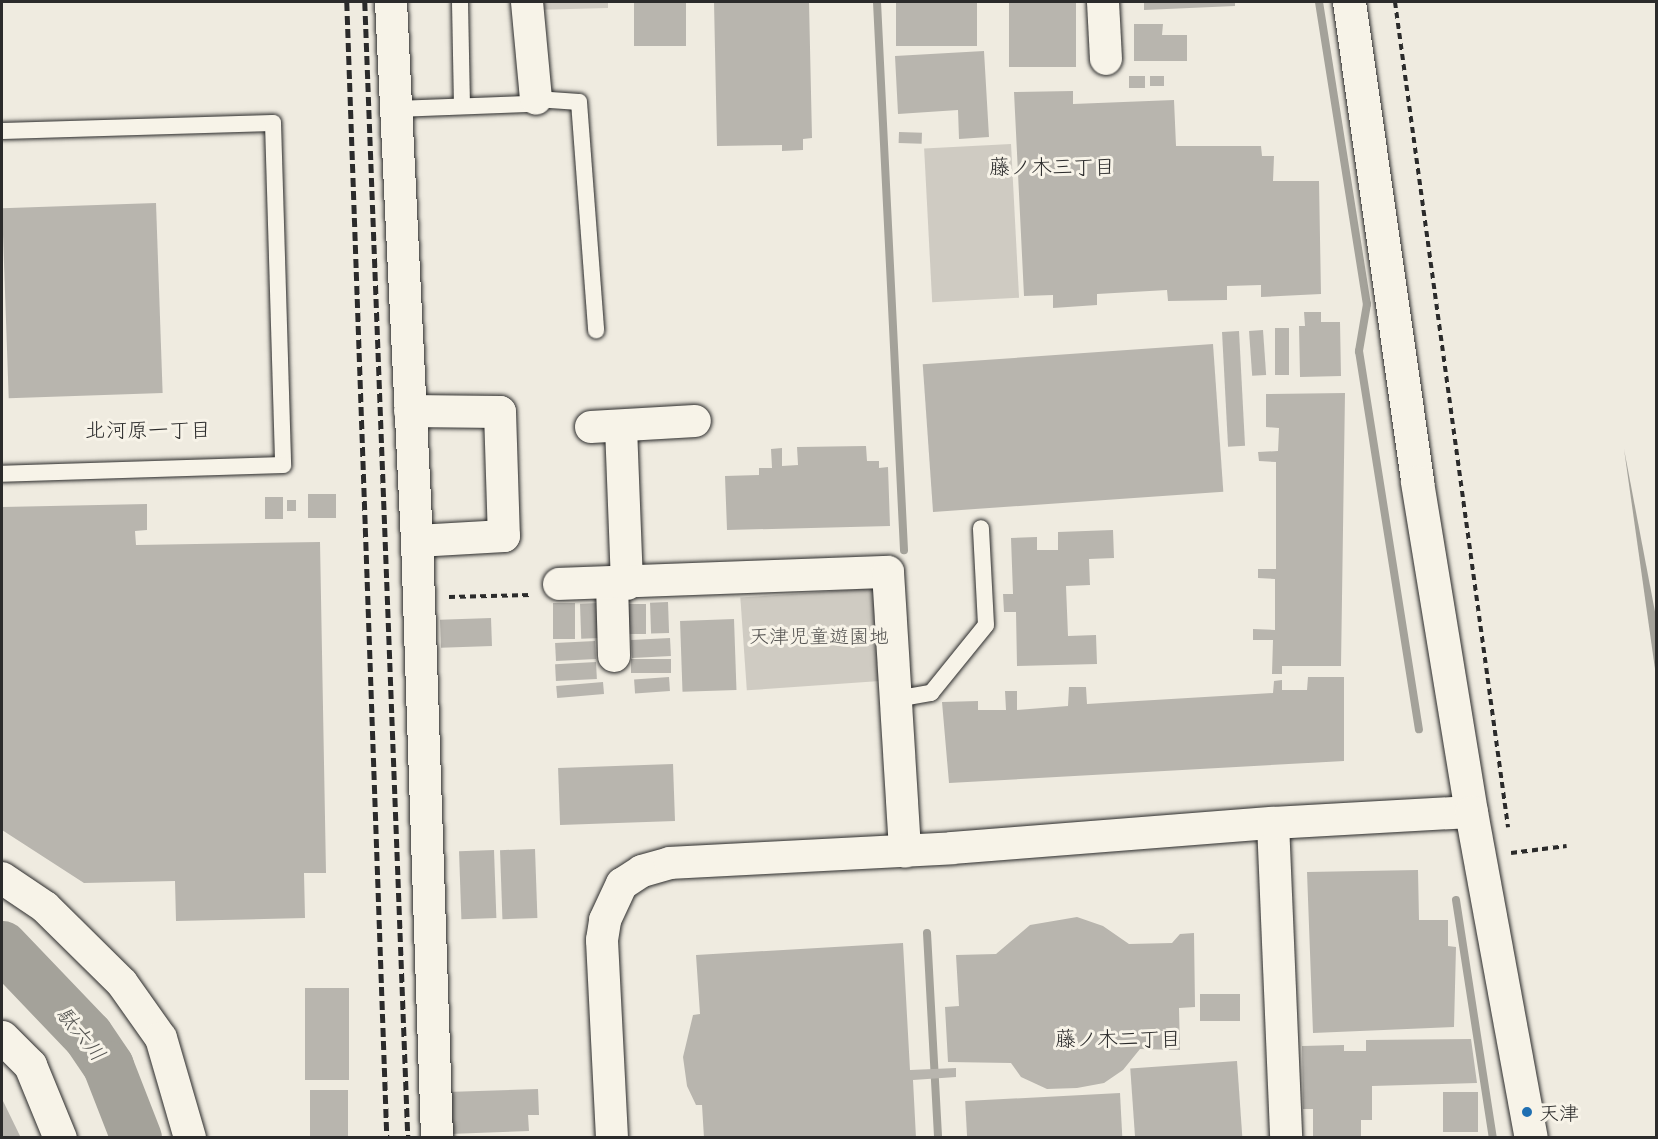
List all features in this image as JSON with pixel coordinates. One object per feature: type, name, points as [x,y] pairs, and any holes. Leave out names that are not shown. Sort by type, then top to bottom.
[{"type":"street","points":[[391,2],[417,541],[437,1137]]},
{"type":"street","points":[[527,2],[536,99]]},
{"type":"street","points":[[1103,2],[1106,59]]},
{"type":"street","points":[[1349,2],[1417,482],[1471,812],[1531,1137]]},
{"type":"street","points":[[410,411],[500,412],[504,536],[417,541]]},
{"type":"street","points":[[614,656],[620,583],[606,427],[695,421]]},
{"type":"street","points":[[559,585],[888,572],[905,851]]},
{"type":"street","points":[[612,1137],[602,940],[605,920],[622,884],[642,871],[670,864],[905,851],[1273,823],[1471,812]]},
{"type":"street","points":[[1273,823],[1286,1137]]},
{"type":"street","points":[[2,878],[45,907],[122,982],[161,1038],[190,1137]]},
{"type":"street","points":[[2,1037],[30,1065],[60,1137]]},
{"type":"lane","points":[[460,2],[462,106]]},
{"type":"lane","points":[[396,109],[527,104],[536,99],[579,102],[596,330]]},
{"type":"lane","points":[[2,130],[273,123],[283,465],[2,474]]},
{"type":"lane","points":[[896,699],[931,693],[986,626],[981,528]]},
{"type":"path","points":[[1395,2],[1508,830]]},
{"type":"path","points":[[418,598],[551,594],[559,585]]},
{"type":"path","points":[[1510,841],[1512,861]]},
{"type":"path","points":[[1511,853],[1567,846]]},
{"type":"green space","points":[[532,2],[608,2],[608,8],[533,10]]},
{"type":"green space","points":[[1011,144],[1019,298],[932,302],[924,149]]},
{"type":"green space","name":"天津児童遊園地","points":[[877,588],[883,681],[747,690],[740,598]]},
{"type":"shaded area","points":[[1624,449],[1656,617],[1656,676]]},
{"type":"building","points":[[634,2],[686,2],[686,46],[634,46]]},
{"type":"building","points":[[714,2],[809,2],[812,138],[803,139],[803,150],[782,151],[782,145],[717,146]]},
{"type":"building","points":[[896,2],[977,2],[977,46],[896,46]]},
{"type":"building","points":[[1009,2],[1076,2],[1076,67],[1009,67]]},
{"type":"building","points":[[1144,2],[1235,2],[1235,6],[1144,10]]},
{"type":"building","points":[[1134,24],[1163,24],[1162,35],[1187,35],[1187,61],[1134,61]]},
{"type":"building","points":[[984,51],[989,137],[959,139],[958,110],[898,114],[895,56]]},
{"type":"building","points":[[1129,76],[1145,76],[1145,88],[1129,88]]},
{"type":"building","points":[[1150,76],[1164,76],[1164,86],[1150,86]]},
{"type":"building","points":[[1073,91],[1073,104],[1174,100],[1176,146],[1261,146],[1262,156],[1274,156],[1273,181],[1319,181],[1321,294],[1261,297],[1261,285],[1227,286],[1227,300],[1168,301],[1167,290],[1097,294],[1097,305],[1053,308],[1053,295],[1024,296],[1014,92]]},
{"type":"building","points":[[899,132],[922,133],[922,144],[899,143]]},
{"type":"building","points":[[156,203],[163,393],[9,398],[2,208]]},
{"type":"building","points":[[1304,312],[1321,312],[1321,322],[1340,322],[1341,376],[1300,377],[1299,326],[1305,326]]},
{"type":"building","points":[[1275,328],[1289,328],[1289,375],[1275,375]]},
{"type":"building","points":[[1263,330],[1266,375],[1252,376],[1249,331]]},
{"type":"building","points":[[1239,331],[1245,446],[1228,447],[1222,332]]},
{"type":"building","points":[[1213,344],[1223,492],[933,512],[923,364]]},
{"type":"building","points":[[1345,393],[1341,666],[1282,666],[1282,674],[1272,674],[1273,640],[1253,640],[1253,629],[1275,630],[1275,579],[1258,578],[1258,569],[1276,569],[1276,462],[1259,461],[1258,452],[1278,451],[1279,428],[1266,427],[1266,394]]},
{"type":"building","points":[[866,446],[867,461],[879,461],[879,468],[888,467],[890,526],[727,530],[725,476],[759,475],[759,468],[772,468],[771,449],[782,448],[782,466],[798,465],[797,447]]},
{"type":"building","points":[[308,494],[336,494],[336,518],[308,518]]},
{"type":"building","points":[[265,497],[283,497],[283,519],[265,519]]},
{"type":"building","points":[[287,500],[296,500],[296,511],[287,511]]},
{"type":"building","points":[[147,504],[147,530],[135,531],[136,545],[320,542],[326,873],[304,873],[305,918],[176,921],[175,881],[84,883],[2,830],[2,507]]},
{"type":"building","points":[[1113,530],[1114,558],[1089,559],[1090,585],[1066,586],[1068,636],[1096,635],[1097,664],[1017,666],[1016,612],[1004,612],[1003,594],[1013,594],[1011,538],[1037,537],[1037,550],[1058,550],[1058,532]]},
{"type":"building","points":[[668,602],[669,633],[651,634],[650,603]]},
{"type":"building","points":[[553,603],[575,603],[575,639],[553,639]]},
{"type":"building","points":[[599,603],[600,638],[581,639],[580,604]]},
{"type":"building","points":[[623,604],[646,604],[646,634],[623,634]]},
{"type":"building","points":[[491,618],[492,646],[441,648],[440,620]]},
{"type":"building","points":[[734,619],[736,690],[683,692],[680,621]]},
{"type":"building","points":[[670,638],[671,656],[632,658],[631,640]]},
{"type":"building","points":[[595,641],[596,659],[556,661],[555,643]]},
{"type":"building","points":[[631,659],[671,659],[671,673],[631,673]]},
{"type":"building","points":[[596,662],[597,679],[556,681],[555,664]]},
{"type":"building","points":[[669,677],[670,691],[635,693],[634,679]]},
{"type":"building","points":[[1308,677],[1344,677],[1344,761],[949,783],[942,702],[978,701],[978,710],[1006,710],[1005,691],[1017,691],[1017,710],[1068,706],[1069,687],[1086,687],[1087,704],[1273,693],[1274,681],[1282,680],[1282,690],[1307,690]]},
{"type":"building","points":[[603,682],[604,694],[557,698],[556,686]]},
{"type":"building","points":[[673,764],[675,821],[560,825],[558,768]]},
{"type":"building","points":[[535,849],[537,918],[502,919],[500,850]]},
{"type":"building","points":[[494,850],[496,918],[461,919],[459,851]]},
{"type":"building","points":[[1418,870],[1419,920],[1448,920],[1448,946],[1456,947],[1454,1027],[1313,1033],[1307,872]]},
{"type":"building","points":[[1077,917],[1103,926],[1129,944],[1172,943],[1180,934],[1194,933],[1195,1007],[1179,1008],[1180,1050],[1140,1049],[1123,1070],[1104,1083],[1077,1088],[1047,1089],[1021,1077],[1011,1063],[948,1062],[945,1007],[959,1006],[956,955],[996,954],[1030,925]]},
{"type":"building","points":[[903,943],[910,1070],[956,1068],[956,1077],[913,1080],[916,1138],[704,1138],[702,1105],[696,1105],[687,1086],[683,1057],[693,1015],[700,1014],[696,955]]},
{"type":"building","points":[[305,988],[349,988],[349,1080],[305,1080]]},
{"type":"building","points":[[1200,994],[1240,994],[1240,1021],[1200,1021]]},
{"type":"building","points":[[1471,1039],[1477,1083],[1372,1086],[1372,1120],[1361,1120],[1361,1138],[1313,1138],[1313,1109],[1303,1109],[1302,1046],[1344,1045],[1344,1051],[1366,1051],[1366,1040]]},
{"type":"building","points":[[1237,1061],[1242,1138],[1135,1138],[1130,1068]]},
{"type":"building","points":[[538,1089],[539,1115],[528,1115],[529,1131],[449,1134],[447,1092]]},
{"type":"building","points":[[310,1090],[348,1090],[348,1138],[310,1138]]},
{"type":"building","points":[[1443,1092],[1478,1092],[1478,1132],[1443,1132]]},
{"type":"building","points":[[1120,1093],[1122,1138],[967,1138],[965,1101]]},
{"type":"building","points":[[2,1099],[4,1103],[21,1138],[2,1138]]},
{"type":"waterway","points":[[877,2],[904,550]]},
{"type":"waterway","points":[[1319,2],[1367,304],[1359,351],[1419,729]]},
{"type":"waterway","points":[[1456,900],[1493,1138]]},
{"type":"waterway","points":[[927,933],[938,1138]]},
{"type":"waterway","name":"駄六川","points":[[2,946],[88,1036],[108,1066],[136,1138]]},
{"type":"railway","points":[[347,2],[387,1138]]},
{"type":"railway","points":[[365,2],[408,1138]]},
{"type":"place","name":"天津","points":[[1527,1112]]},
{"type":"district","name":"藤ノ木三丁目","points":[[1052,167]]},
{"type":"district","name":"北河原一丁目","points":[[148,430]]},
{"type":"district","name":"藤ノ木二丁目","points":[[1118,1039]]}]
